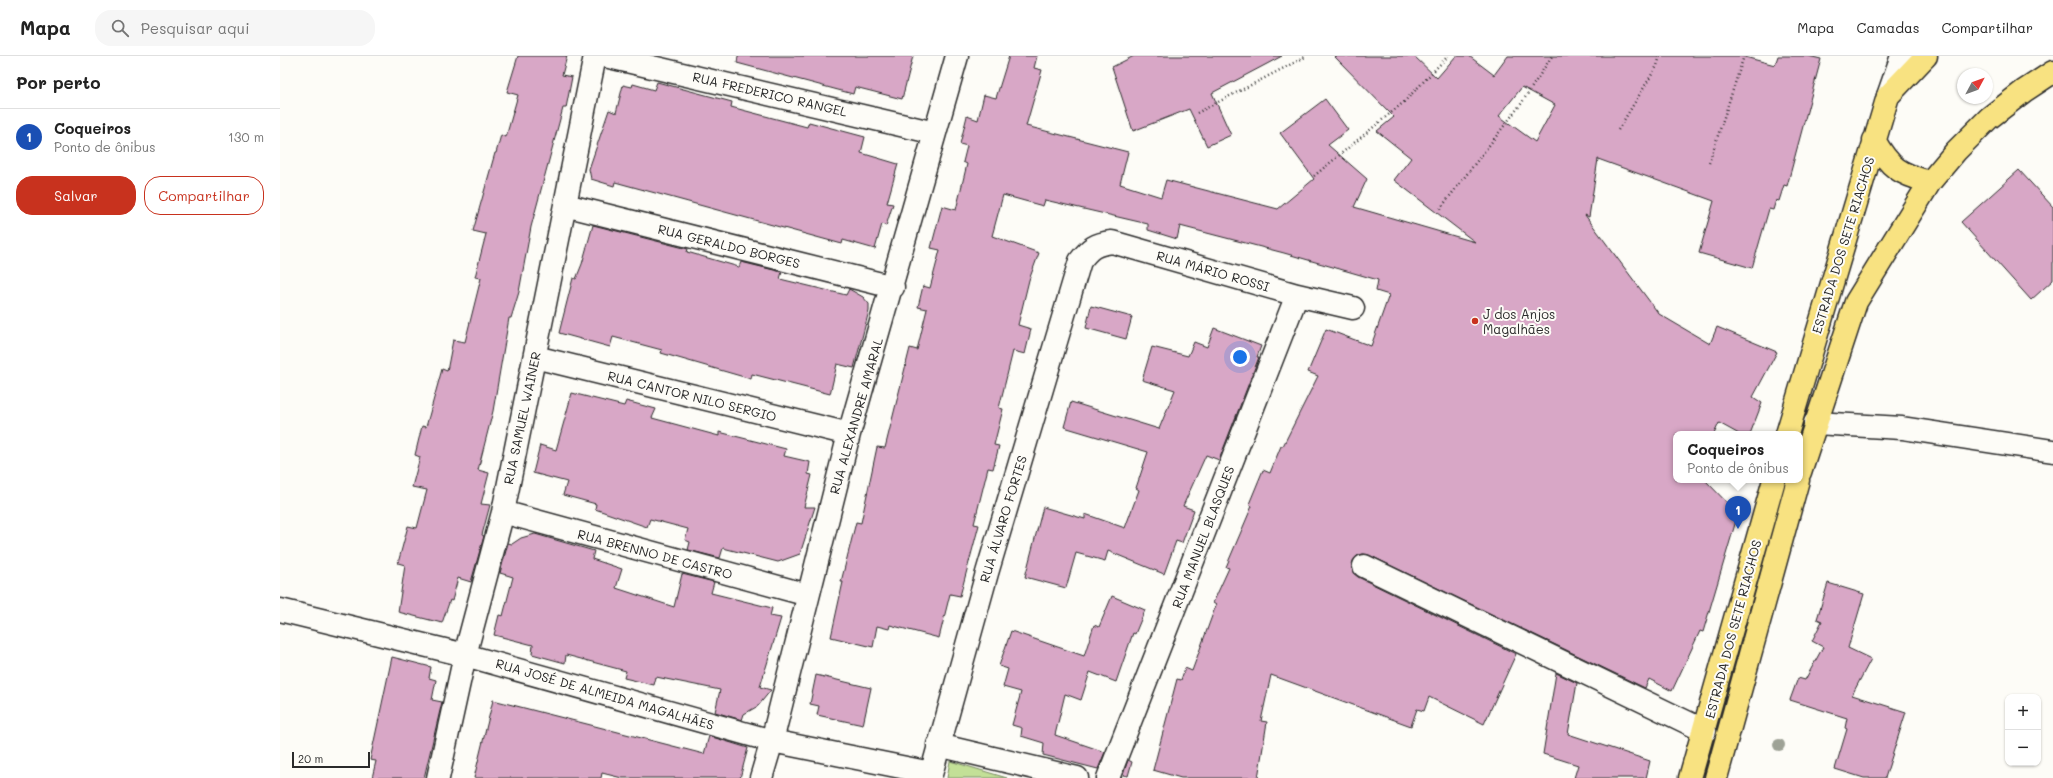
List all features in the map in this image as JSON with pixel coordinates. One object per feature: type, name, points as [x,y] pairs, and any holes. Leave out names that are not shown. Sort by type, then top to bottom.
[{"type":"main road","points":[[1888,96],[1926,56]]},
{"type":"main road","points":[[1803,463],[1856,302],[1930,182],[1956,151],[1989,118],[2024,90],[2053,72]]},
{"type":"main road","name":"ESTRADA DOS SETE RIACHOS","points":[[1788,431],[1888,96]]},
{"type":"main road","points":[[1874,140],[1886,160],[1896,170],[1909,177],[1930,182]]},
{"type":"main road","name":"ESTRADA DOS SETE RIACHOS","points":[[1690,778],[1705,732],[1773,483]]},
{"type":"main road","name":"ESTRADA DOS SETE RIACHOS","points":[[1716,778],[1797,483]]},
{"type":"street","name":"RUA SAMUEL WAINER","points":[[438,778],[465,655],[503,512],[595,56]]},
{"type":"street","name":"RUA FREDERICO RANGEL","points":[[604,56],[935,133]]},
{"type":"street","name":"RUA ALEXANDRE AMARAL","points":[[761,778],[772,741],[849,434],[893,287],[957,56]]},
{"type":"street","name":"ESTRADA DOS SETE RIACHOS","points":[[1888,96],[1901,56]]},
{"type":"street","name":"RUA GERALDO BORGES","points":[[565,205],[893,287]]},
{"type":"street","name":"RUA MÁRIO ROSSI","points":[[1080,262],[1088,251],[1098,244],[1112,242],[1297,295],[1353,308]]},
{"type":"street","name":"RUA ÁLVARO FORTES","points":[[930,775],[987,573],[1080,262]]},
{"type":"street","name":"RUA MANUEL BLASQUES","points":[[1108,778],[1297,295]]},
{"type":"street","name":"RUA CANTOR NILO SERGIO","points":[[535,357],[849,434]]},
{"type":"street","points":[[1816,423],[1902,428],[2053,451]]},
{"type":"street","name":"RUA BRENNO DE CASTRO","points":[[503,512],[808,595]]},
{"type":"street","points":[[1364,566],[1705,732]]},
{"type":"street","name":"RUA JOSÉ DE ALMEIDA MAGALHÃES","points":[[280,610],[465,655],[772,741],[930,775]]},
{"type":"street","points":[[938,745],[1077,778]]},
{"type":"path","points":[[1197,113],[1307,56]]},
{"type":"path","points":[[1314,176],[1404,102],[1448,56]]},
{"type":"path","points":[[1440,209],[1521,104],[1552,56]]},
{"type":"path","points":[[1618,130],[1657,66],[1660,56]]},
{"type":"path","points":[[1709,163],[1744,56]]},
{"type":"green space","points":[[950,761],[1007,778],[947,778]]},
{"type":"building","points":[[518,56],[567,56],[562,75],[572,77],[566,108],[563,108],[531,227],[519,292],[511,318],[509,318],[493,411],[478,470],[489,473],[481,504],[490,505],[482,535],[484,536],[471,582],[458,578],[452,601],[450,600],[442,623],[398,612],[405,565],[398,563],[408,526],[417,528],[427,490],[412,487],[420,457],[415,455],[422,426],[426,427],[442,369],[447,371],[453,340],[465,342],[481,278],[475,277],[486,234],[473,231],[495,153],[501,135],[506,137],[518,95],[507,92]]},
{"type":"building","points":[[738,56],[913,56],[902,99],[855,87],[853,94],[737,63]]},
{"type":"building","points":[[1009,56],[1037,56],[1034,68],[1042,70],[1026,126],[1128,152],[1120,184],[1161,197],[1166,180],[1278,209],[1314,179],[1280,133],[1325,99],[1348,130],[1328,145],[1367,179],[1354,207],[1475,242],[1394,180],[1411,158],[1377,131],[1394,117],[1334,56],[1414,56],[1437,78],[1456,56],[1469,56],[1494,75],[1508,56],[1741,56],[1775,65],[1778,56],[1808,56],[1821,59],[1787,186],[1784,185],[1779,201],[1776,200],[1773,210],[1769,209],[1752,268],[1699,253],[1714,201],[1598,159],[1589,217],[1585,215],[1659,314],[1710,344],[1717,327],[1777,352],[1753,397],[1762,403],[1751,431],[1734,431],[1719,423],[1715,431],[1673,431],[1673,483],[1708,483],[1738,514],[1703,632],[1700,631],[1672,691],[1649,679],[1645,688],[1369,555],[1363,554],[1357,556],[1353,561],[1353,573],[1358,577],[1516,654],[1484,724],[1429,697],[1424,711],[1417,709],[1411,726],[1271,675],[1261,721],[1267,722],[1258,778],[1181,778],[1153,770],[1177,679],[1181,680],[1185,668],[1192,671],[1216,605],[1213,603],[1229,568],[1226,567],[1252,506],[1249,504],[1263,470],[1270,473],[1281,446],[1283,446],[1318,376],[1308,372],[1326,329],[1371,346],[1389,295],[1376,291],[1378,280],[1284,253],[1180,226],[1177,239],[1148,230],[1148,224],[1045,200],[1043,206],[1003,195],[992,236],[1039,253],[1029,280],[1018,325],[1031,329],[1025,354],[1013,351],[999,408],[1003,409],[994,445],[999,446],[993,469],[988,468],[974,524],[979,525],[960,596],[950,594],[939,638],[890,625],[889,629],[877,626],[873,647],[831,637],[843,582],[841,582],[856,522],[861,523],[877,447],[885,448],[910,348],[917,350],[927,309],[918,307],[923,286],[930,288],[940,250],[931,248],[942,206],[956,210],[967,164],[963,162],[967,146],[960,144],[967,116],[978,120],[984,95],[996,98]],"holes":[[[1522,87],[1555,105],[1535,142],[1499,116]]]},
{"type":"building","points":[[1134,56],[1282,56],[1212,93],[1231,135],[1207,146],[1189,109],[1133,131],[1112,67]]},
{"type":"building","points":[[657,82],[732,102],[731,107],[807,127],[809,122],[865,137],[861,153],[898,164],[887,203],[893,204],[886,226],[882,224],[875,249],[843,240],[842,244],[615,182],[614,186],[591,179],[589,169],[609,110],[616,113],[623,85],[632,87],[633,84],[654,90]]},
{"type":"building","points":[[2019,170],[2053,207],[2053,280],[2031,300],[1961,222]]},
{"type":"building","points":[[593,225],[688,249],[687,252],[739,267],[741,262],[782,272],[780,279],[846,295],[849,289],[863,297],[869,304],[869,311],[854,368],[837,364],[830,394],[752,374],[751,379],[661,353],[662,350],[613,337],[610,347],[559,333],[573,278],[576,279],[582,264]]},
{"type":"building","points":[[1091,306],[1132,317],[1126,339],[1086,328]]},
{"type":"building","points":[[1214,328],[1261,346],[1257,357],[1259,357],[1219,460],[1206,455],[1183,506],[1194,510],[1182,543],[1176,541],[1164,574],[1108,551],[1105,561],[1076,553],[1066,588],[1025,577],[1043,507],[1085,519],[1085,514],[1125,528],[1139,490],[1136,488],[1148,452],[1064,427],[1071,402],[1159,429],[1175,390],[1142,380],[1152,347],[1188,356],[1194,342],[1207,347]]},
{"type":"building","points":[[572,393],[624,406],[626,401],[656,409],[652,418],[719,436],[719,432],[786,449],[784,456],[810,462],[808,474],[812,475],[804,507],[815,507],[800,554],[778,562],[723,548],[720,558],[688,550],[690,542],[685,540],[688,529],[650,519],[647,527],[595,509],[596,504],[563,495],[567,482],[533,473],[540,445],[556,450]]},
{"type":"building","points":[[535,534],[594,551],[592,559],[622,569],[616,588],[674,607],[682,574],[714,582],[711,593],[772,608],[770,616],[781,618],[760,687],[771,690],[758,706],[744,714],[742,720],[715,712],[720,690],[656,677],[654,685],[624,678],[626,671],[566,655],[565,663],[532,654],[533,645],[494,635],[499,615],[503,616],[513,577],[500,573],[508,543],[512,544],[521,538]]},
{"type":"building","points":[[1828,583],[1864,594],[1848,648],[1871,659],[1852,695],[1906,712],[1885,778],[1864,778],[1835,769],[1847,729],[1845,728],[1847,718],[1790,700],[1798,678],[1805,680],[1823,647],[1812,641],[1822,621],[1817,619]]},
{"type":"building","points":[[1112,596],[1145,610],[1135,634],[1133,633],[1116,682],[1090,672],[1081,700],[1065,694],[1055,735],[1105,752],[1098,769],[1043,755],[1044,743],[1021,736],[1022,728],[1012,725],[1021,692],[1003,687],[1008,669],[999,666],[1011,631],[1084,656],[1094,625],[1099,627]]},
{"type":"building","points":[[392,657],[431,667],[429,678],[436,680],[432,700],[442,702],[424,778],[372,778],[376,761],[370,760]]},
{"type":"building","points":[[1556,673],[1577,683],[1568,734],[1650,761],[1646,778],[1574,778],[1578,765],[1543,754]]},
{"type":"building","points":[[816,675],[871,688],[863,725],[817,715],[819,706],[810,704]]},
{"type":"building","points":[[493,700],[704,754],[709,736],[748,748],[740,778],[622,778],[602,773],[601,778],[474,778]]},
{"type":"building","points":[[1128,760],[1132,762],[1128,776],[1123,775]]},
{"type":"place","name":"J dos Anjos Magalhães","points":[[1475,321]]},
{"type":"place","name":"Coqueiros","points":[[1738,529]]}]
